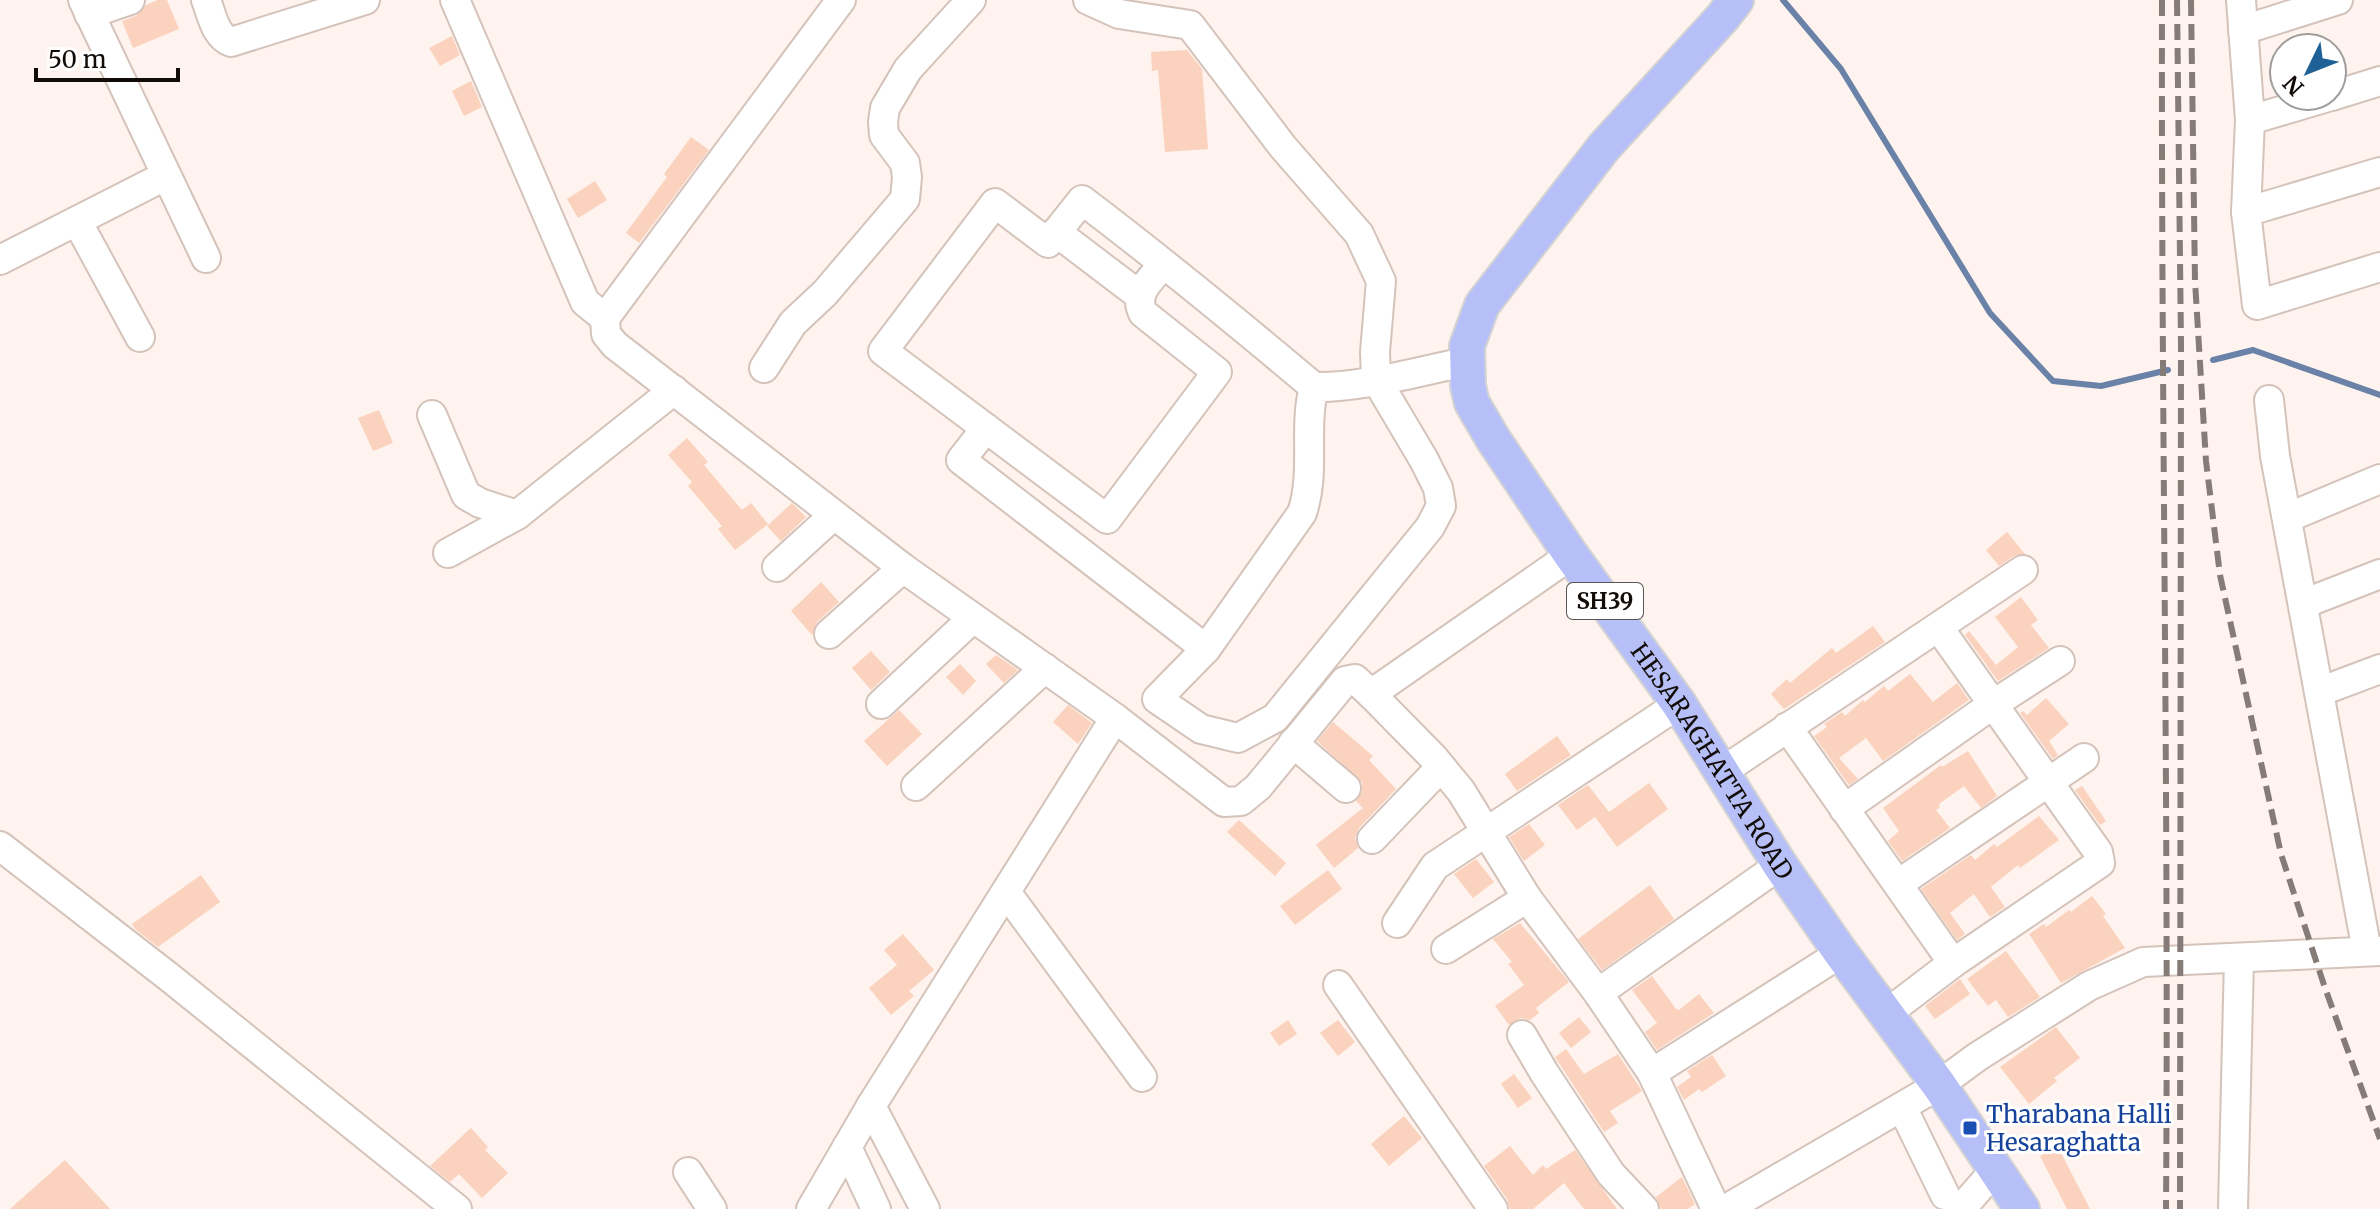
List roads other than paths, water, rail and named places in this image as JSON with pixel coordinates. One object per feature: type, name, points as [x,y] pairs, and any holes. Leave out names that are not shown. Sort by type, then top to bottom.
[{"type":"main road","name":"HESARAGHATTA ROAD","points":[[1736,0],[1604,147],[1482,305],[1467,346],[1472,403],[1571,555],[1679,704],[1780,865],[1939,1085],[2022,1209]]},
{"type":"street","points":[[130,0],[86,7],[206,258]]},
{"type":"street","points":[[206,0],[218,31],[231,42],[365,0]]},
{"type":"street","points":[[455,0],[585,302],[605,318]]},
{"type":"street","points":[[841,0],[605,318],[606,334],[615,345],[903,568],[1115,718],[1224,802],[1241,801],[1258,787],[1345,681],[1355,679],[1461,791],[1527,898],[1598,993],[1652,1073],[1716,1209]]},
{"type":"street","points":[[764,368],[793,323],[825,293],[905,199],[905,163],[884,135],[885,108],[908,69],[971,0]]},
{"type":"street","points":[[1088,0],[1119,14],[1190,25],[1283,147],[1359,234],[1381,281],[1376,379],[1424,460],[1438,488],[1441,506],[1430,527],[1275,718],[1238,738],[1201,729],[1157,699],[1206,649],[1302,513],[1309,494],[1310,403],[1314,387]]},
{"type":"street","points":[[2241,0],[2250,120],[2246,212],[2257,305],[2380,267]]},
{"type":"street","points":[[2243,30],[2338,0]]},
{"type":"street","points":[[2348,91],[2380,81]]},
{"type":"street","points":[[2250,120],[2277,112]]},
{"type":"street","points":[[2246,212],[2380,172]]},
{"type":"street","points":[[0,260],[165,176]]},
{"type":"street","points":[[1164,264],[1139,295],[1139,306],[1143,313],[1217,372],[1107,519],[883,351],[995,203],[1048,243],[1082,200],[1164,264],[1314,387],[1332,387],[1466,362]]},
{"type":"street","points":[[77,221],[140,337]]},
{"type":"street","points":[[1056,232],[1139,295]]},
{"type":"street","points":[[448,553],[517,515],[674,390]]},
{"type":"street","points":[[1726,1209],[1939,1085],[1977,1057],[2089,986],[2143,962],[2373,951],[2319,692],[2275,456],[2269,400]]},
{"type":"street","points":[[432,415],[466,495],[517,515]]},
{"type":"street","points":[[986,428],[961,460],[1206,649]]},
{"type":"street","points":[[2287,518],[2380,479]]},
{"type":"street","points":[[777,567],[834,515]]},
{"type":"street","points":[[1371,694],[1571,555]]},
{"type":"street","points":[[829,634],[903,568]]},
{"type":"street","points":[[1723,771],[2023,570]]},
{"type":"street","points":[[2303,604],[2380,574]]},
{"type":"street","points":[[881,704],[972,619]]},
{"type":"street","points":[[1886,1014],[1953,963],[2100,863],[2098,852],[1939,628]]},
{"type":"street","points":[[1844,809],[2060,661]]},
{"type":"street","points":[[916,786],[1045,668]]},
{"type":"street","points":[[2319,692],[2380,669]]},
{"type":"street","points":[[1397,923],[1435,866],[1679,704]]},
{"type":"street","points":[[811,1209],[871,1106],[1115,718]]},
{"type":"street","points":[[1787,727],[1953,963]]},
{"type":"street","points":[[1293,743],[1346,788]]},
{"type":"street","points":[[1898,884],[2084,758]]},
{"type":"street","points":[[1372,839],[1441,767]]},
{"type":"street","points":[[0,846],[169,977],[457,1209]]},
{"type":"street","points":[[1598,993],[1780,865]]},
{"type":"street","points":[[1006,892],[1142,1077]]},
{"type":"street","points":[[1446,949],[1527,898]]},
{"type":"street","points":[[1652,1073],[1841,953]]},
{"type":"street","points":[[2233,1209],[2239,958]]},
{"type":"street","points":[[1338,985],[1493,1209]]},
{"type":"street","points":[[1522,1035],[1611,1174],[1644,1209]]},
{"type":"street","points":[[871,1106],[925,1209]]},
{"type":"street","points":[[1902,1107],[1948,1205],[1995,1170]]},
{"type":"street","points":[[847,1147],[876,1209]]},
{"type":"street","points":[[688,1172],[712,1209]]},
{"type":"waterway","points":[[1783,0],[1841,69],[1990,313],[2053,381],[2101,386],[2168,370]]},
{"type":"waterway","points":[[2213,360],[2253,350],[2380,395]]},
{"type":"railway","points":[[2162,0],[2166,1209]]},
{"type":"railway","points":[[2177,0],[2181,344],[2180,1209]]},
{"type":"railway","points":[[2191,0],[2195,281],[2206,461],[2220,575],[2281,854],[2325,988],[2380,1139]]},
{"type":"place","name":"Tharabana Halli Hesaraghatta","points":[[1970,1128]]}]
